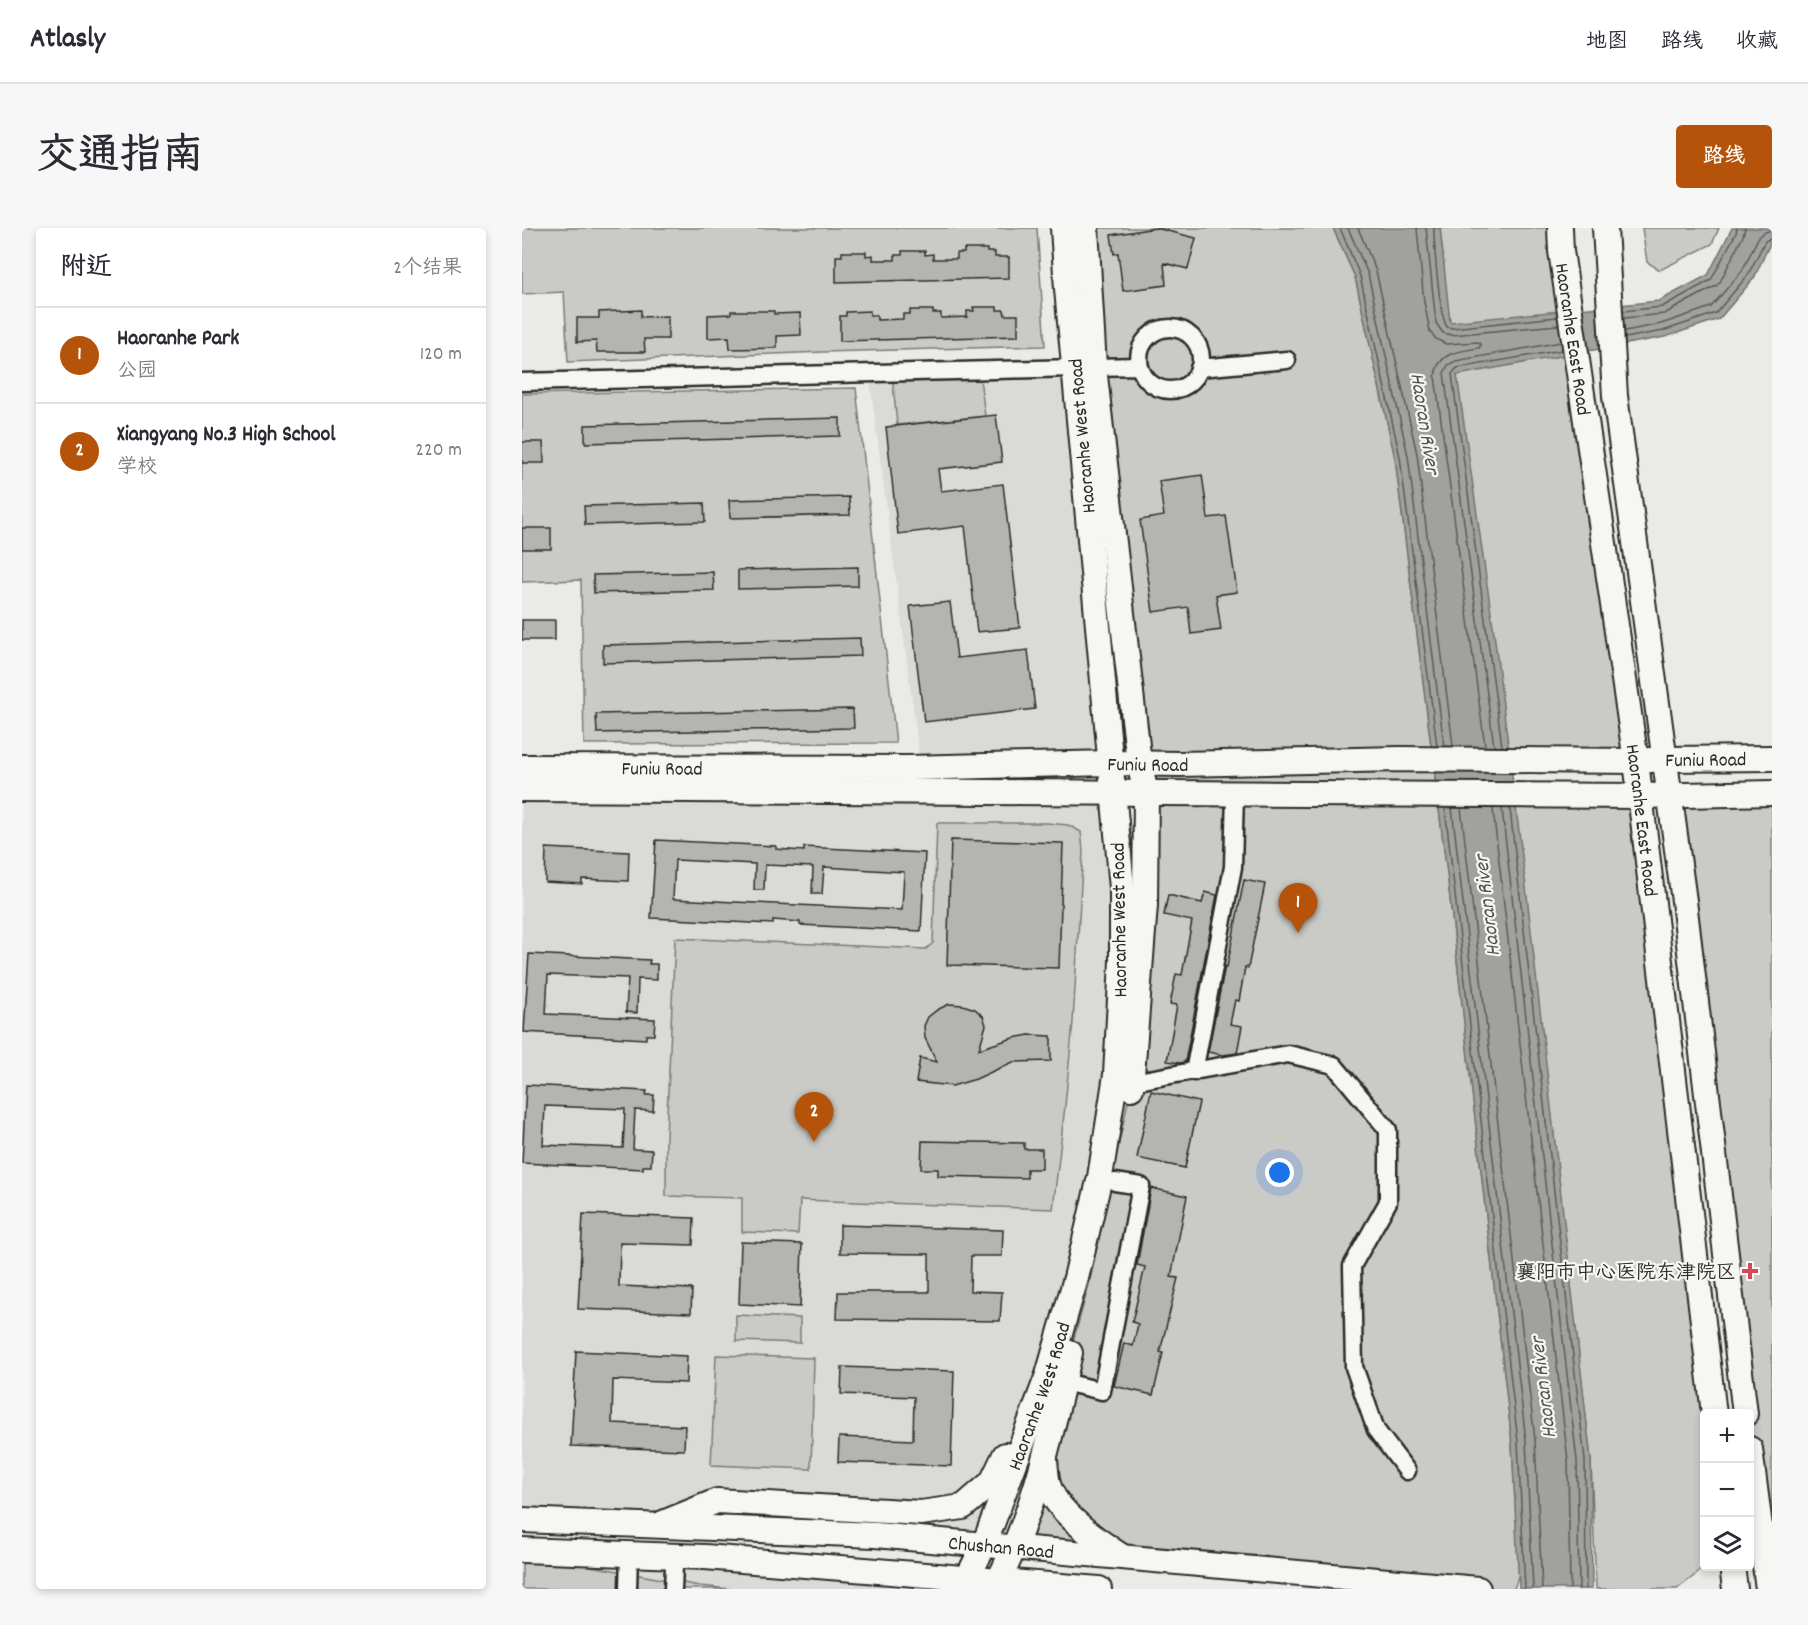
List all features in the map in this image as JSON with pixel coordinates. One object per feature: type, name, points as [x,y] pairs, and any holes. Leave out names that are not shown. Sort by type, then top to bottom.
[{"type":"street","name":"Haoranhe West Road","points":[[996,1585],[1015,1546],[1033,1499],[1114,1182],[1132,1082],[1145,905],[1146,793],[1139,763],[1063,228]]},
{"type":"street","name":"Haoranhe West Road","points":[[965,1584],[984,1545],[1048,1375],[1076,1278],[1100,1177],[1116,1075],[1122,961],[1122,888],[1110,763],[1084,368],[1086,228]]},
{"type":"street","name":"Haoranhe East Road","points":[[1560,228],[1561,251],[1636,761],[1714,1409]]},
{"type":"street","name":"Haoranhe East Road","points":[[1605,228],[1615,396],[1684,901],[1745,1409]]},
{"type":"street","points":[[1176,329],[1193,339],[1201,358],[1200,368],[1188,384],[1179,389],[1169,390],[1159,388],[1143,376],[1139,366],[1139,356],[1147,338],[1156,332],[1176,329]]},
{"type":"street","points":[[1200,368],[1287,360]]},
{"type":"street","points":[[522,382],[1139,366]]},
{"type":"street","name":"Funiu Road","points":[[522,767],[908,768],[1110,763],[1415,760],[1636,761],[1772,758]]},
{"type":"street","points":[[522,789],[1528,796],[1772,793]]},
{"type":"street","points":[[1194,1072],[1233,867],[1235,794]]},
{"type":"street","points":[[1132,1082],[1288,1054],[1334,1065],[1388,1130],[1388,1202],[1352,1266],[1354,1367],[1376,1430],[1407,1472]]},
{"type":"street","points":[[1064,1382],[1102,1391],[1141,1186],[1114,1182]]},
{"type":"street","points":[[657,1526],[717,1501],[921,1513],[963,1507],[992,1482],[1022,1421],[1038,1403]]},
{"type":"street","points":[[1045,1455],[1048,1485],[1056,1500],[1095,1538],[1122,1557]]},
{"type":"street","points":[[1751,1463],[1768,1589]]},
{"type":"street","name":"Chushan Road","points":[[522,1520],[875,1535],[1478,1589]]},
{"type":"street","name":"Chushan Road","points":[[522,1550],[705,1557],[965,1584],[1087,1589]]},
{"type":"street","points":[[628,1589],[629,1554],[674,1577],[686,1569],[871,1581],[891,1589]]},
{"type":"street","points":[[1733,1571],[1735,1589]]},
{"type":"shaded area","points":[[522,228],[1037,228],[1045,346],[568,362],[564,292],[522,294]]},
{"type":"shaded area","points":[[1086,228],[1333,228],[1355,277],[1395,458],[1448,881],[1512,1443],[1519,1575],[1514,1589],[1478,1589],[1015,1547],[1089,1285],[1132,1082],[1145,905]]},
{"type":"shaded area","points":[[1440,228],[1560,228],[1636,761],[1507,760],[1447,300]]},
{"type":"shaded area","points":[[1642,228],[1719,228],[1712,244],[1660,270],[1647,262]]},
{"type":"shaded area","points":[[1074,368],[1110,763],[921,768],[869,374]]},
{"type":"shaded area","points":[[979,371],[985,416],[897,425],[892,373]]},
{"type":"shaded area","points":[[856,388],[896,743],[584,744],[581,580],[522,582],[522,394]]},
{"type":"shaded area","points":[[522,789],[1113,793],[1122,887],[1100,1177],[984,1545],[522,1520]]},
{"type":"shaded area","name":"襄阳市中心医院东津院区","points":[[1772,793],[1772,1589],[1754,1474],[1754,1409],[1749,1409],[1669,795]]},
{"type":"shaded area","points":[[1514,795],[1640,796],[1703,1409],[1700,1409],[1700,1569],[1698,1573],[1677,1589],[1596,1589],[1591,1460]]},
{"type":"shaded area","points":[[937,823],[1047,823],[1068,825],[1081,832],[1083,850],[1073,1022],[1053,1209],[800,1200],[798,1234],[742,1232],[742,1198],[666,1196],[666,1136],[675,938],[926,949],[933,943]]},
{"type":"shaded area","points":[[736,1315],[800,1318],[800,1343],[736,1341]]},
{"type":"shaded area","points":[[716,1355],[814,1358],[811,1469],[711,1465]]},
{"type":"shaded area","points":[[522,1553],[686,1569],[871,1581],[891,1589],[522,1589]]},
{"type":"shaded area","points":[[522,1560],[574,1563],[700,1586],[730,1589],[522,1589]]},
{"type":"water","name":"Haoran River","points":[[1333,228],[1440,228],[1450,322],[1659,301],[1708,275],[1732,228],[1772,228],[1772,239],[1754,278],[1719,319],[1665,337],[1457,375],[1494,633],[1526,887],[1591,1460],[1592,1589],[1519,1589],[1512,1443],[1448,881],[1395,458],[1355,277]]},
{"type":"building","points":[[1156,228],[1196,238],[1188,269],[1164,263],[1166,285],[1123,291],[1118,253],[1114,254],[1111,235]]},
{"type":"building","points":[[964,249],[987,249],[987,252],[995,252],[995,257],[1009,257],[1009,278],[836,282],[836,256],[842,256],[842,252],[866,252],[866,256],[873,255],[873,260],[895,260],[895,255],[902,255],[902,251],[925,251],[925,255],[933,254],[933,259],[957,259],[957,253],[964,253]]},
{"type":"building","points":[[973,307],[997,307],[997,310],[1004,310],[1005,315],[1018,315],[1018,336],[840,341],[840,316],[846,316],[846,312],[870,311],[870,315],[877,315],[877,320],[903,319],[903,314],[910,314],[910,310],[933,310],[933,313],[941,313],[941,318],[967,317],[967,311],[974,311]]},
{"type":"building","points":[[641,310],[641,317],[668,316],[668,339],[644,339],[645,352],[597,352],[596,341],[577,342],[577,318],[599,318],[599,312]]},
{"type":"building","points":[[731,311],[800,313],[801,335],[777,336],[777,348],[730,349],[729,337],[708,338],[708,315],[731,314]]},
{"type":"building","points":[[996,415],[1002,462],[938,469],[941,491],[1003,484],[1020,628],[977,632],[965,526],[898,534],[886,427]]},
{"type":"building","points":[[840,418],[840,436],[585,443],[585,425]]},
{"type":"building","points":[[522,442],[543,442],[544,463],[522,463]]},
{"type":"building","points":[[1202,475],[1208,518],[1226,516],[1237,592],[1216,595],[1221,630],[1191,634],[1188,607],[1153,612],[1140,520],[1164,516],[1159,481]]},
{"type":"building","points":[[849,497],[850,515],[730,518],[729,500]]},
{"type":"building","points":[[704,503],[705,522],[585,525],[584,506]]},
{"type":"building","points":[[522,528],[551,528],[551,549],[522,549]]},
{"type":"building","points":[[858,567],[858,586],[738,589],[738,570]]},
{"type":"building","points":[[713,572],[714,590],[594,593],[593,575]]},
{"type":"building","points":[[950,602],[957,658],[1028,650],[1035,709],[924,722],[910,606]]},
{"type":"building","points":[[522,620],[555,620],[555,640],[522,640]]},
{"type":"building","points":[[860,638],[861,656],[603,663],[603,645]]},
{"type":"building","points":[[853,709],[854,728],[597,733],[596,714]]},
{"type":"building","points":[[656,840],[776,846],[776,849],[804,851],[804,847],[925,853],[921,931],[800,925],[800,922],[773,920],[773,924],[651,918]],"holes":[[[675,860],[755,864],[754,890],[764,890],[765,865],[813,867],[812,894],[822,894],[824,867],[904,872],[902,910],[673,899]]]},
{"type":"building","points":[[951,840],[1063,843],[1059,968],[947,965]]},
{"type":"building","points":[[546,848],[629,852],[628,881],[582,879],[582,884],[545,882]]},
{"type":"building","points":[[1244,880],[1265,884],[1248,968],[1245,967],[1239,1001],[1235,1000],[1230,1024],[1242,1026],[1237,1053],[1223,1055],[1208,1052]]},
{"type":"building","points":[[1205,892],[1217,895],[1185,1062],[1167,1061],[1177,1005],[1170,1004],[1176,974],[1182,975],[1192,921],[1164,915],[1168,895],[1202,903]]},
{"type":"building","points":[[529,954],[650,960],[649,964],[657,964],[657,980],[638,979],[637,1013],[626,1012],[628,978],[548,975],[546,1014],[655,1019],[654,1035],[646,1035],[646,1039],[524,1032]]},
{"type":"building","points":[[949,1004],[975,1009],[983,1016],[986,1025],[979,1049],[1029,1035],[1051,1036],[1051,1061],[1013,1062],[976,1079],[952,1086],[916,1082],[920,1058],[937,1062],[925,1038],[924,1026],[928,1017]]},
{"type":"building","points":[[526,1085],[647,1091],[646,1095],[654,1095],[653,1111],[635,1110],[633,1149],[652,1150],[651,1166],[643,1166],[643,1169],[522,1163]],"holes":[[[545,1106],[625,1109],[623,1148],[543,1145]]]},
{"type":"building","points":[[1151,1091],[1199,1102],[1185,1168],[1137,1158]]},
{"type":"building","points":[[922,1141],[1024,1143],[1024,1149],[1042,1149],[1042,1169],[1027,1169],[1027,1178],[938,1176],[938,1169],[921,1169]]},
{"type":"building","points":[[1151,1188],[1187,1196],[1171,1277],[1178,1278],[1160,1352],[1163,1353],[1153,1395],[1114,1386],[1124,1343],[1133,1346],[1138,1324],[1132,1322],[1145,1267],[1137,1265]]},
{"type":"building","points":[[583,1214],[694,1218],[693,1245],[620,1243],[619,1286],[692,1289],[691,1313],[578,1309]]},
{"type":"building","points":[[840,1225],[1003,1230],[1002,1256],[971,1256],[970,1291],[1002,1292],[1000,1321],[837,1319],[838,1292],[929,1292],[929,1254],[840,1253]]},
{"type":"building","points":[[741,1242],[802,1244],[800,1307],[739,1304]]},
{"type":"building","points":[[576,1351],[687,1356],[686,1383],[613,1380],[612,1423],[685,1426],[684,1450],[571,1446]]},
{"type":"building","points":[[842,1367],[954,1371],[951,1466],[838,1462],[839,1437],[913,1440],[914,1397],[841,1394]]},
{"type":"place","name":"Haoranhe Park","points":[[1298,933]]},
{"type":"place","name":"Xiangyang No.3 High School","points":[[814,1142]]},
{"type":"place","name":"襄阳市中心医院东津院区","points":[[1750,1271]]}]
